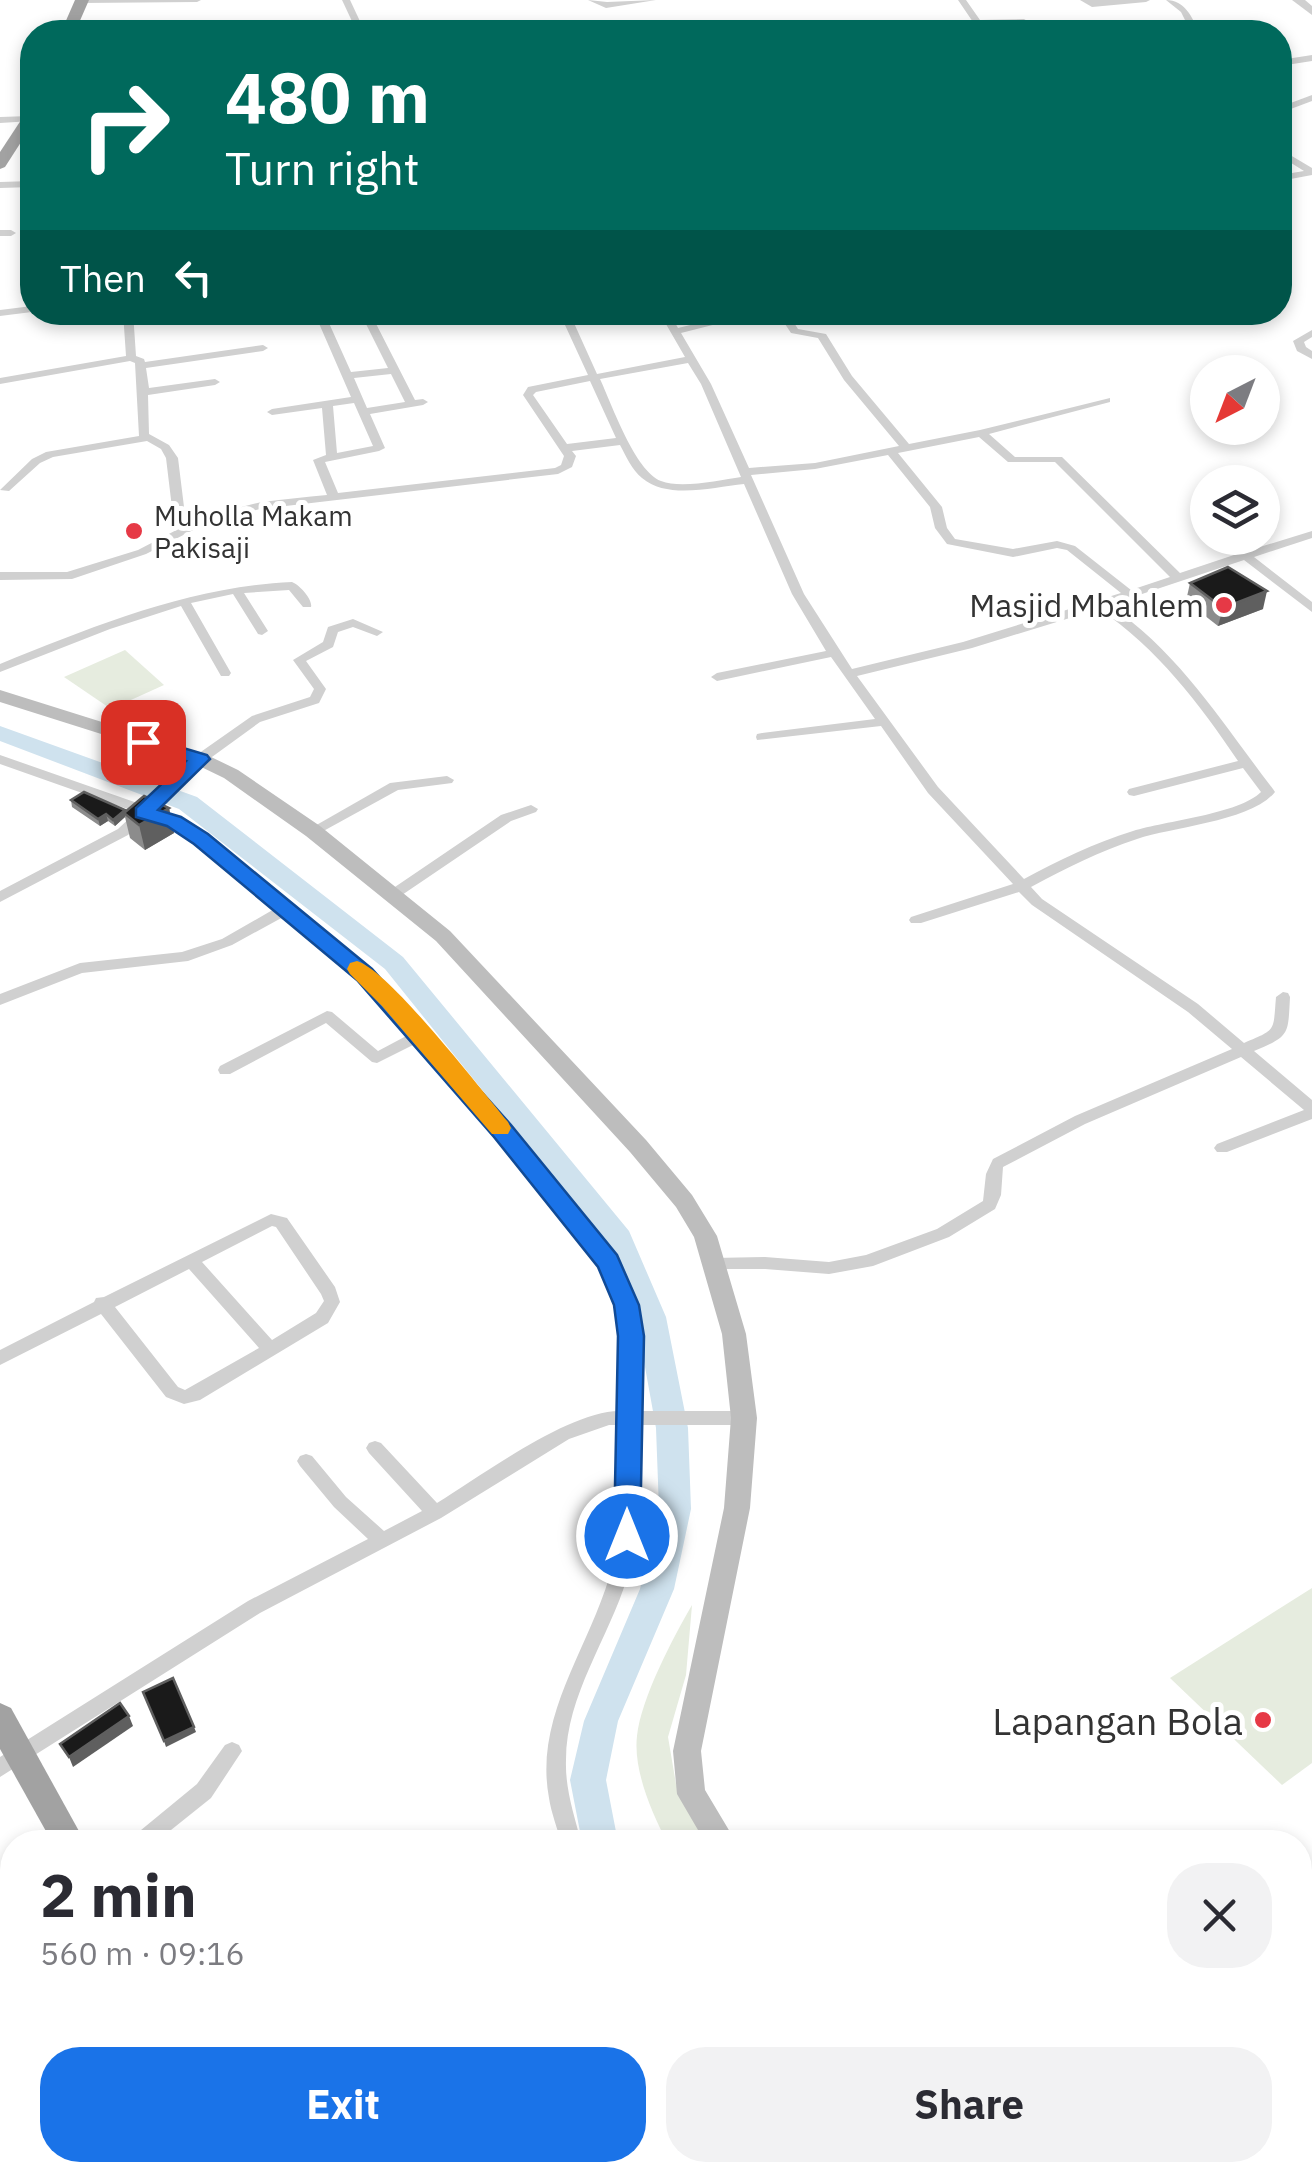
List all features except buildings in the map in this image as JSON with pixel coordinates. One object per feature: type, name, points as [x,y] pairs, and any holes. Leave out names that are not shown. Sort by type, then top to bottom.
[{"type":"highway","points":[[0,164],[20,144]]},
{"type":"highway","points":[[0,1718],[10,1761],[60,1830]]},
{"type":"main road","points":[[0,696],[231,774],[313,831],[394,894],[482,974],[638,1146],[696,1220],[714,1264],[734,1334],[737,1508],[687,1752],[691,1794],[714,1830]]},
{"type":"street","points":[[82,0],[197,0]]},
{"type":"street","points":[[592,0],[606,5],[652,0]]},
{"type":"street","points":[[1084,0],[1095,4],[1146,0]]},
{"type":"street","points":[[1170,0],[1189,20]]},
{"type":"street","points":[[1298,0],[1312,12]]},
{"type":"street","points":[[130,325],[142,388],[146,438]]},
{"type":"street","points":[[325,325],[380,448],[318,464],[333,495]]},
{"type":"street","points":[[364,412],[418,403],[394,370],[372,325]]},
{"type":"street","points":[[570,325],[623,440],[643,474],[658,484],[680,486],[906,448],[982,433],[1106,400]]},
{"type":"street","points":[[672,325],[693,359],[798,594],[834,653],[933,790],[1022,886],[1073,930],[1193,1008],[1312,1111],[1222,1148]]},
{"type":"street","points":[[677,332],[706,325]]},
{"type":"street","points":[[791,325],[795,331],[820,335],[848,378],[906,448]]},
{"type":"street","points":[[1312,333],[1298,340],[1302,350],[1312,356]]},
{"type":"street","points":[[0,380],[262,348]]},
{"type":"street","points":[[5,489],[36,461],[50,454],[146,438],[165,447],[172,458],[178,516],[186,521],[333,495],[438,487],[558,471],[569,462],[566,448],[528,395],[537,387],[693,359]]},
{"type":"street","points":[[348,376],[394,370]]},
{"type":"street","points":[[142,388],[151,392],[215,382]]},
{"type":"street","points":[[272,412],[358,399]]},
{"type":"street","points":[[327,404],[332,458]]},
{"type":"street","points":[[982,433],[1012,460],[1058,459],[1178,578]]},
{"type":"street","points":[[566,448],[623,440]]},
{"type":"street","points":[[890,450],[936,506],[941,528],[951,542],[1013,553],[1057,544],[1072,548],[1130,594]]},
{"type":"street","points":[[0,576],[68,576],[142,552],[215,517]]},
{"type":"street","points":[[1280,544],[1310,535]]},
{"type":"street","points":[[849,674],[946,654],[1237,555]]},
{"type":"street","points":[[1245,555],[1312,608]]},
{"type":"street","points":[[0,668],[88,632],[185,602],[292,586],[306,604]]},
{"type":"street","points":[[238,592],[262,631]]},
{"type":"street","points":[[185,602],[225,673]]},
{"type":"street","points":[[916,920],[1022,886],[1082,854],[1137,834],[1262,800],[1268,792],[1177,671],[1131,622],[1100,604]]},
{"type":"street","points":[[0,897],[123,832],[195,764],[256,719],[315,700],[320,690],[298,660],[332,642],[328,635],[332,630],[353,623],[377,632]]},
{"type":"street","points":[[716,677],[834,653]]},
{"type":"street","points":[[762,738],[884,722]]},
{"type":"street","points":[[0,759],[146,810],[186,829],[286,909],[364,975],[502,1131],[609,1262],[626,1305],[631,1336],[627,1536],[614,1587],[565,1705],[556,1742],[558,1803],[567,1830]]},
{"type":"street","points":[[1134,792],[1246,763]]},
{"type":"street","points":[[313,831],[395,786],[447,780]]},
{"type":"street","points":[[394,894],[506,818],[531,809]]},
{"type":"street","points":[[0,1000],[86,967],[183,957],[227,942],[286,909]]},
{"type":"street","points":[[714,1264],[842,1266],[944,1233],[989,1206],[994,1198],[992,1175],[998,1163],[1080,1120],[1278,1034],[1283,998]]},
{"type":"street","points":[[224,1070],[327,1016],[378,1058],[418,1036]]},
{"type":"street","points":[[0,1358],[102,1304],[272,1220],[281,1222],[332,1302],[322,1318],[268,1347],[194,1396],[184,1397],[172,1392],[102,1304]]},
{"type":"street","points":[[192,1262],[268,1347]]},
{"type":"street","points":[[10,1761],[254,1607],[380,1538],[435,1513],[564,1434],[609,1418],[735,1419]]},
{"type":"street","points":[[375,1448],[435,1513]]},
{"type":"street","points":[[306,1461],[340,1502],[380,1538]]},
{"type":"street","points":[[157,1830],[204,1791],[232,1751]]},
{"type":"shaded area","points":[[125,650],[164,685],[111,709],[64,677]]},
{"type":"shaded area","name":"Lapangan Bola","points":[[1312,1588],[1312,1763],[1282,1785],[1170,1678]]},
{"type":"shaded area","points":[[692,1605],[686,1675],[668,1737],[676,1784],[699,1830],[661,1830],[641,1777],[637,1749],[640,1721],[667,1651]]},
{"type":"waterway","points":[[0,733],[188,803],[394,963],[619,1239],[651,1317],[672,1428],[675,1509],[657,1589],[601,1721],[588,1780],[598,1830]]},
{"type":"slow traffic","points":[[357,969],[390,1000],[500,1128]]},
{"type":"place","name":"Muholla Makam Pakisaji","points":[[134,531]]},
{"type":"place","name":"Masjid Mbahlem","points":[[1224,605]]},
{"type":"place","name":"Lapangan Bola","points":[[1263,1720]]},
{"type":"route","points":[[143,742],[200,759],[144,813],[174,821],[201,839],[390,1000],[583,1226],[609,1262],[626,1305],[631,1336],[627,1536]]}]
